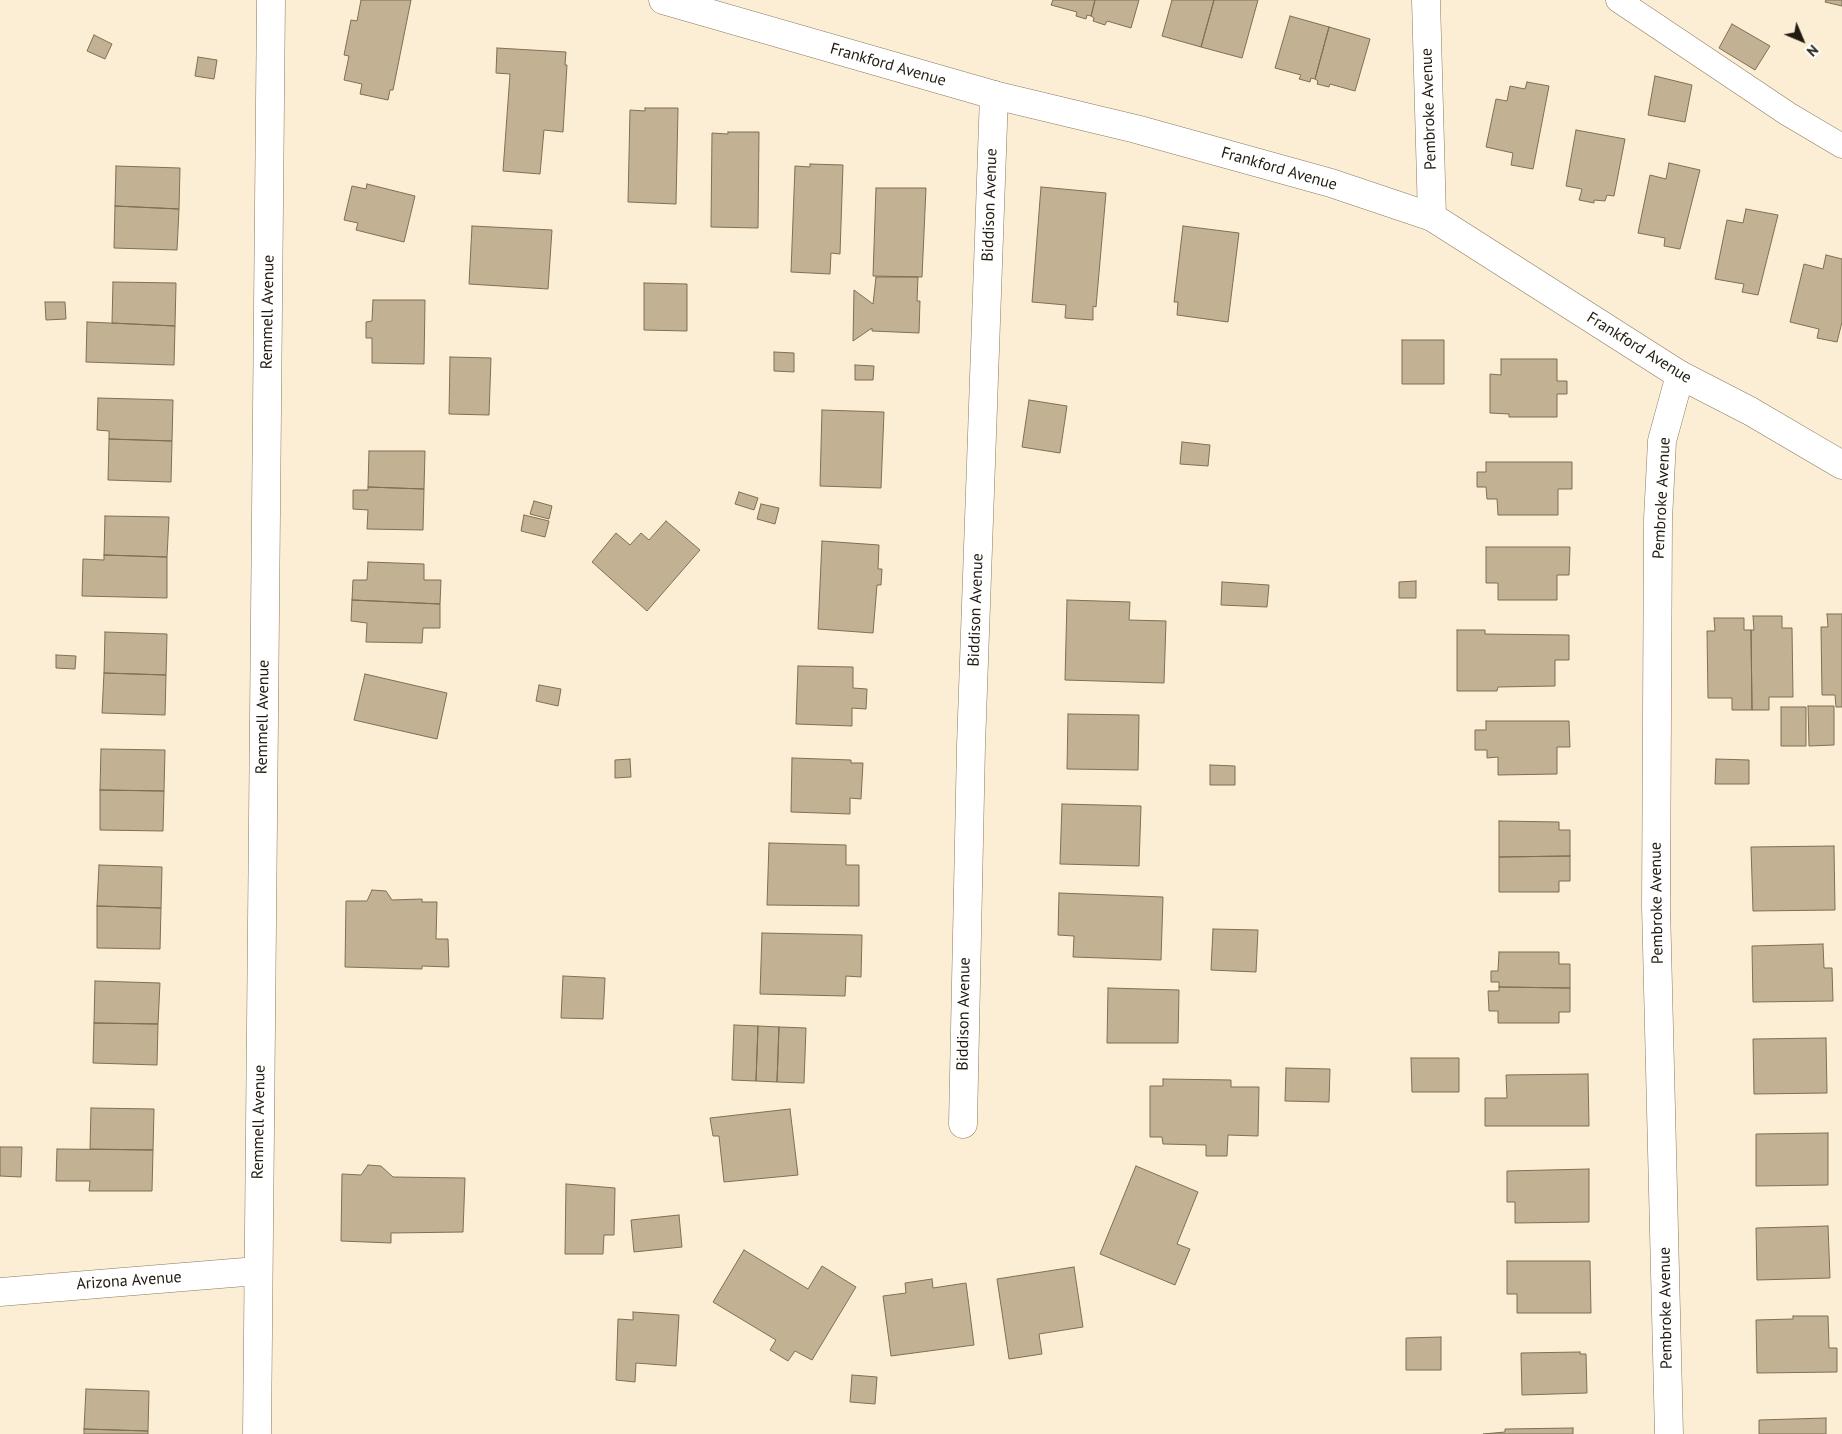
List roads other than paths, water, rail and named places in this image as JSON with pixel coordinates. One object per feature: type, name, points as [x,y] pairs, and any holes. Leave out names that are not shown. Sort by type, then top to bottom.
[{"type":"street","name":"Remmell Avenue","points":[[257,1434],[257,1271],[271,0]]},
{"type":"street","name":"Frankford Avenue","points":[[663,0],[994,95],[1110,122],[1332,183],[1432,217],[1680,375],[1750,411],[1842,464]]},
{"type":"street","name":"Pembroke Avenue","points":[[1426,0],[1432,217]]},
{"type":"street","name":"Biddison Avenue","points":[[963,1124],[971,746],[994,95]]},
{"type":"street","name":"Pembroke Avenue","points":[[1669,1434],[1656,906],[1658,519],[1662,441],[1680,375]]},
{"type":"street","name":"Arizona Avenue","points":[[0,1292],[257,1271]]},
{"type":"lane","points":[[1618,0],[1788,114],[1842,146]]}]
